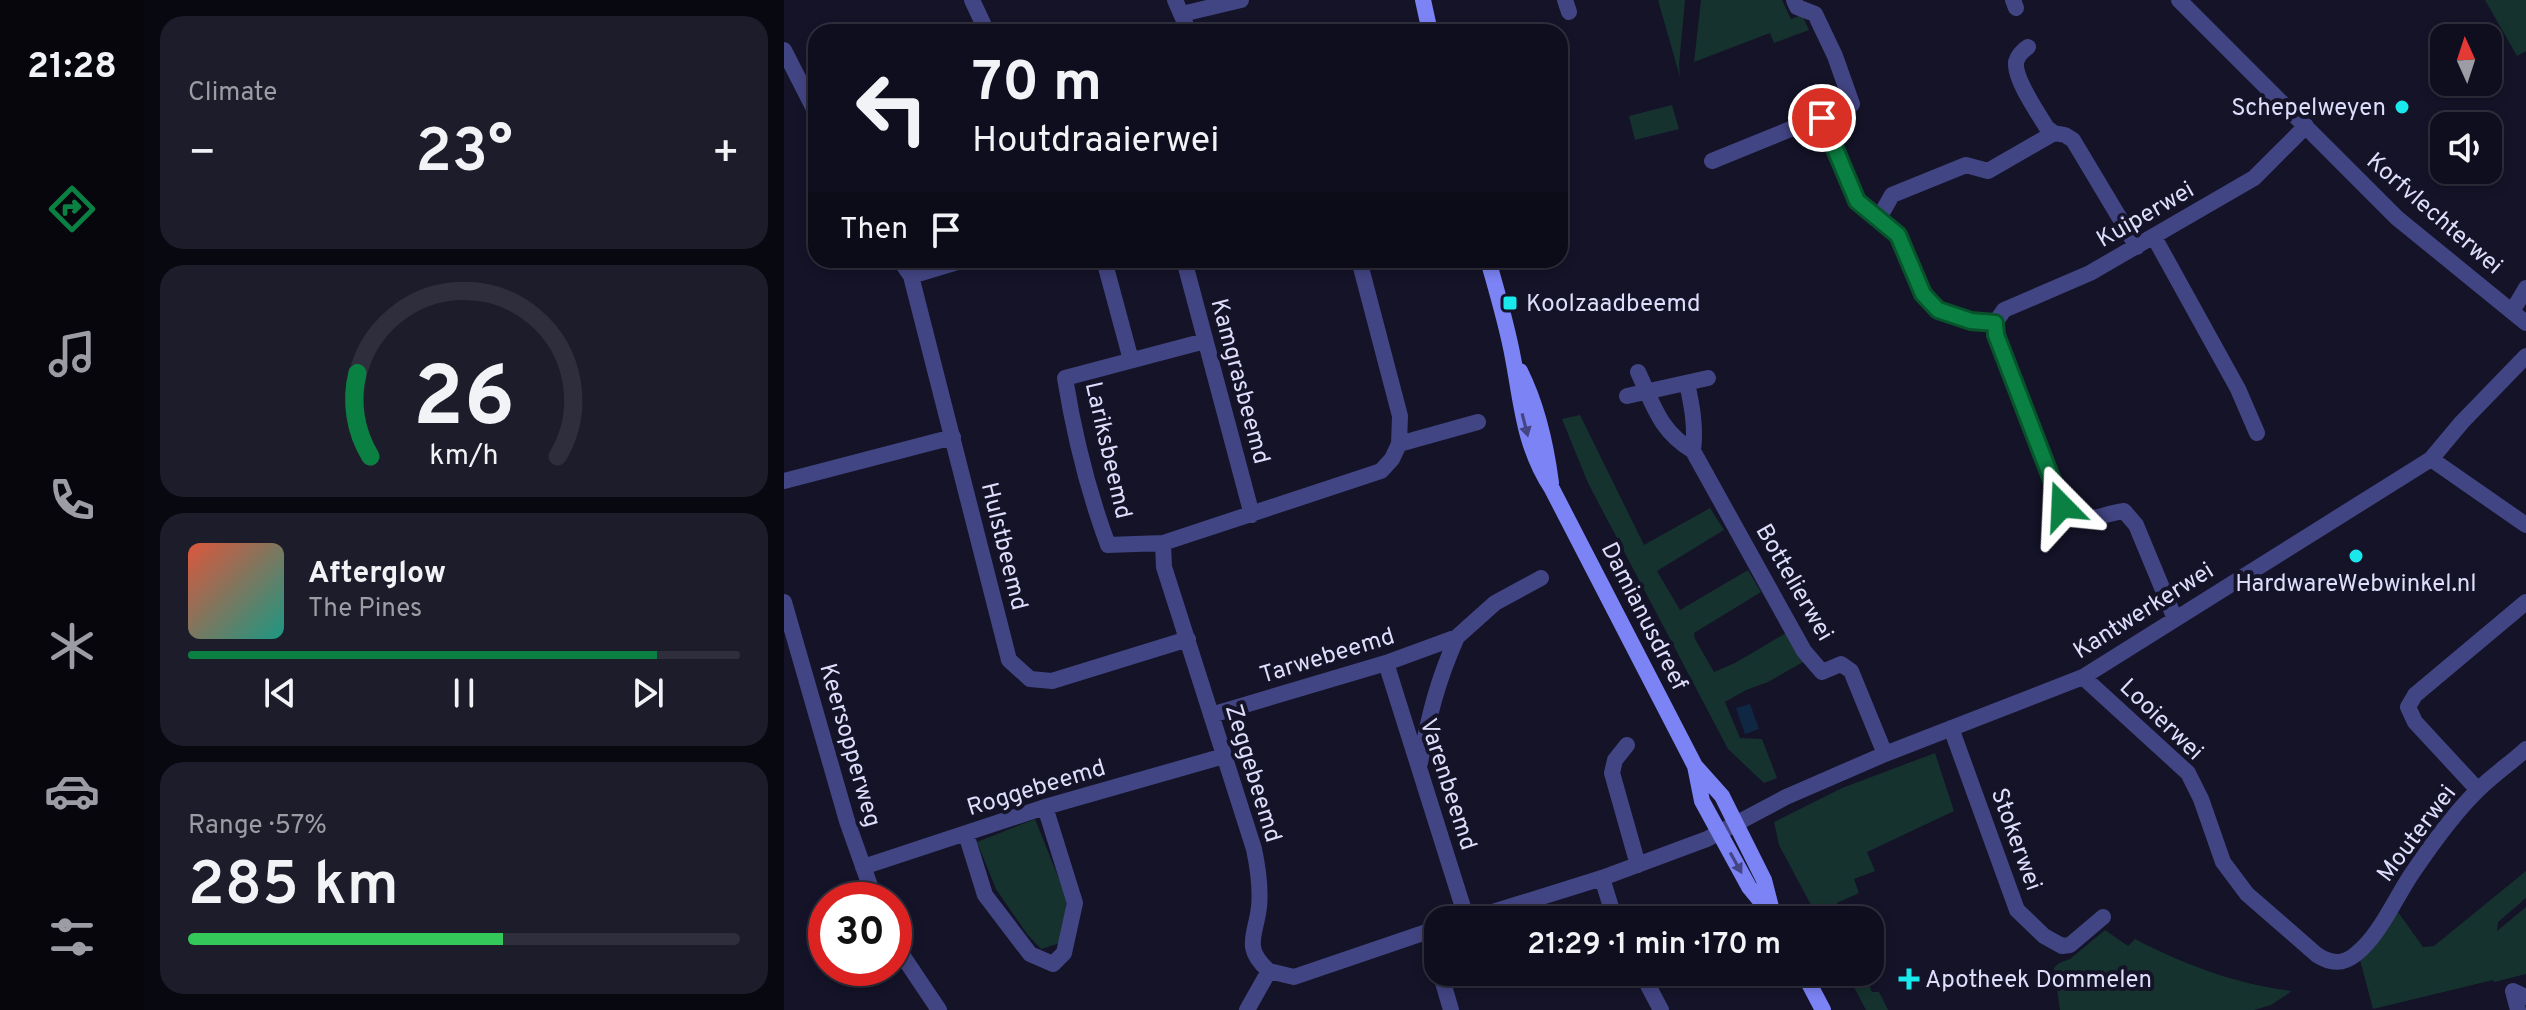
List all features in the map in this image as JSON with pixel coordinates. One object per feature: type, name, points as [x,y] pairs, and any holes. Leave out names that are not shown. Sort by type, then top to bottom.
[{"type":"street","points":[[972,0],[983,24]]},
{"type":"street","points":[[1179,7],[1241,0]]},
{"type":"street","points":[[1423,0],[1428,24]]},
{"type":"street","points":[[1712,161],[1852,104],[1835,56],[1815,14],[1797,7],[1794,0]]},
{"type":"street","name":"Korfvlechterwei","points":[[2179,0],[2397,218],[2526,323]]},
{"type":"street","points":[[2028,47],[2019,54],[2017,75],[2047,128],[2073,140],[2137,247]]},
{"type":"street","points":[[784,50],[808,97]]},
{"type":"street","points":[[1822,118],[1857,201],[1898,235],[1923,294],[1938,310],[1971,321],[1995,323],[1996,335],[2062,506],[2074,516],[2089,521],[2124,511],[2136,525],[2175,619]]},
{"type":"street","name":"Kuiperwei","points":[[1995,323],[2004,310],[2090,273],[2254,178],[2306,126]]},
{"type":"street","points":[[1879,218],[1892,195],[1966,165],[1988,171],[2054,133]]},
{"type":"street","points":[[2154,237],[2238,389],[2257,433]]},
{"type":"street","name":"Hulstbeemd","points":[[906,268],[911,276],[1009,660],[1030,679],[1052,681],[1188,639]]},
{"type":"street","points":[[911,276],[938,268]]},
{"type":"street","name":"Lariksbeemd","points":[[1106,268],[1131,360]]},
{"type":"street","name":"Kamgrasbeemd","points":[[1186,268],[1252,515]]},
{"type":"street","points":[[1163,543],[1381,471],[1392,459],[1399,444],[1400,416],[1361,268]]},
{"type":"street","name":"Damianusdreef","points":[[1490,268],[1513,356],[1530,447],[1539,468],[1695,766],[1722,796],[1764,880],[1772,906]]},
{"type":"street","points":[[2513,310],[2526,288]]},
{"type":"street","name":"Lariksbeemd","points":[[1163,543],[1108,545],[1088,479],[1065,378],[1205,341]]},
{"type":"street","name":"Kantwerkerwei","points":[[1512,906],[1602,878],[1707,839],[1786,797],[1885,754],[2083,677],[2431,459],[2526,356]]},
{"type":"street","name":"Bottelierwei","points":[[1638,372],[1659,419],[1676,441],[1693,451],[1804,651],[1822,672],[1841,664],[1851,671],[1885,754]]},
{"type":"street","points":[[1627,396],[1708,378]]},
{"type":"street","name":"Bottelierwei","points":[[1687,383],[1694,413],[1693,451]]},
{"type":"street","points":[[1399,444],[1478,422]]},
{"type":"street","points":[[784,481],[953,437]]},
{"type":"street","points":[[2431,459],[2526,525]]},
{"type":"street","name":"Zeggebeemd","points":[[1163,543],[1164,567],[1254,849],[1260,877],[1259,909],[1252,938],[1257,962],[1269,971]]},
{"type":"street","name":"Tarwebeemd","points":[[1211,715],[1386,663],[1457,637],[1495,603],[1541,578]]},
{"type":"street","name":"Keersopperweg","points":[[784,602],[847,821],[868,882]]},
{"type":"street","points":[[2478,790],[2415,722],[2408,707],[2415,695],[2526,602]]},
{"type":"street","name":"Tarwebeemd","points":[[1419,769],[1429,713],[1457,637]]},
{"type":"street","name":"Varenbeemd","points":[[1386,663],[1463,906]]},
{"type":"street","name":"Looierwei","points":[[2083,677],[2188,773],[2201,799],[2223,862],[2247,894],[2328,962],[2339,963],[2355,955]]},
{"type":"street","name":"Stokerwei","points":[[1951,728],[2017,910],[2044,936],[2062,946],[2070,945],[2103,917]]},
{"type":"street","points":[[1627,745],[1615,760],[1612,773],[1638,865]]},
{"type":"street","name":"Mouterwei","points":[[2355,955],[2372,937],[2413,872],[2478,790],[2526,749]]},
{"type":"street","name":"Roggebeemd","points":[[863,867],[1045,807],[1224,756]]},
{"type":"street","name":"Damianusdreef","points":[[1695,766],[1702,801],[1749,887],[1765,906]]},
{"type":"street","points":[[966,834],[985,895],[1030,954],[1053,964],[1064,953],[1075,903],[1045,807]]},
{"type":"street","points":[[1602,878],[1611,906]]},
{"type":"street","points":[[1247,1010],[1269,971],[1294,977],[1424,933]]},
{"type":"street","points":[[912,970],[939,1010]]},
{"type":"street","points":[[1444,986],[1451,1010]]},
{"type":"street","points":[[1648,986],[1661,1010]]},
{"type":"street","points":[[1810,986],[1823,1010]]},
{"type":"street","points":[[2518,1010],[2513,991],[2526,997]]},
{"type":"green space","points":[[1658,0],[1685,0],[1680,77]]},
{"type":"green space","points":[[1701,0],[1782,0],[1791,19],[1802,15],[1809,30],[1774,43],[1770,33],[1694,62]]},
{"type":"green space","points":[[2485,0],[2526,0],[2526,51],[2517,56],[2502,30],[2502,24],[2499,24]]},
{"type":"green space","points":[[1672,105],[1679,129],[1635,140],[1629,116]]},
{"type":"green space","points":[[1580,415],[1644,545],[1710,508],[1724,530],[1657,571],[1680,610],[1748,570],[1761,592],[1694,633],[1714,672],[1786,633],[1803,662],[1725,702],[1740,738],[1762,739],[1777,778],[1764,783],[1728,749],[1588,483],[1562,419]]},
{"type":"green space","points":[[1935,753],[1954,811],[1867,852],[1875,871],[1854,879],[1859,893],[1837,903],[1838,906],[1812,906],[1779,845],[1774,822],[1842,788]]},
{"type":"green space","points":[[1035,819],[1067,899],[1063,936],[1057,944],[1041,949],[996,889],[977,842]]},
{"type":"green space","points":[[2526,871],[2526,898],[2498,922],[2497,931],[2526,907],[2526,974],[2373,1009],[2360,960],[2398,912],[2423,947],[2434,946]]},
{"type":"green space","points":[[2105,930],[2128,946],[2135,939],[2211,972],[2251,984],[2292,991],[2271,1005],[2254,1010],[2060,1010],[2054,968]]},
{"type":"green space","points":[[1853,986],[1870,986],[1872,992],[1879,992],[1888,1010],[1866,1010]]},
{"type":"water","points":[[1750,704],[1759,729],[1745,734],[1736,708]]},
{"type":"place","name":"Schepelweyen","points":[[2402,107]]},
{"type":"place","name":"Koolzaadbeemd","points":[[1510,303]]},
{"type":"place","name":"HardwareWebwinkel.nl","points":[[2356,556]]},
{"type":"place","name":"Apotheek Dommelen","points":[[1909,979]]},
{"type":"route","points":[[1822,118],[1857,201],[1898,235],[1923,294],[1938,310],[1971,321],[1995,323],[1996,335],[2062,506]]}]
